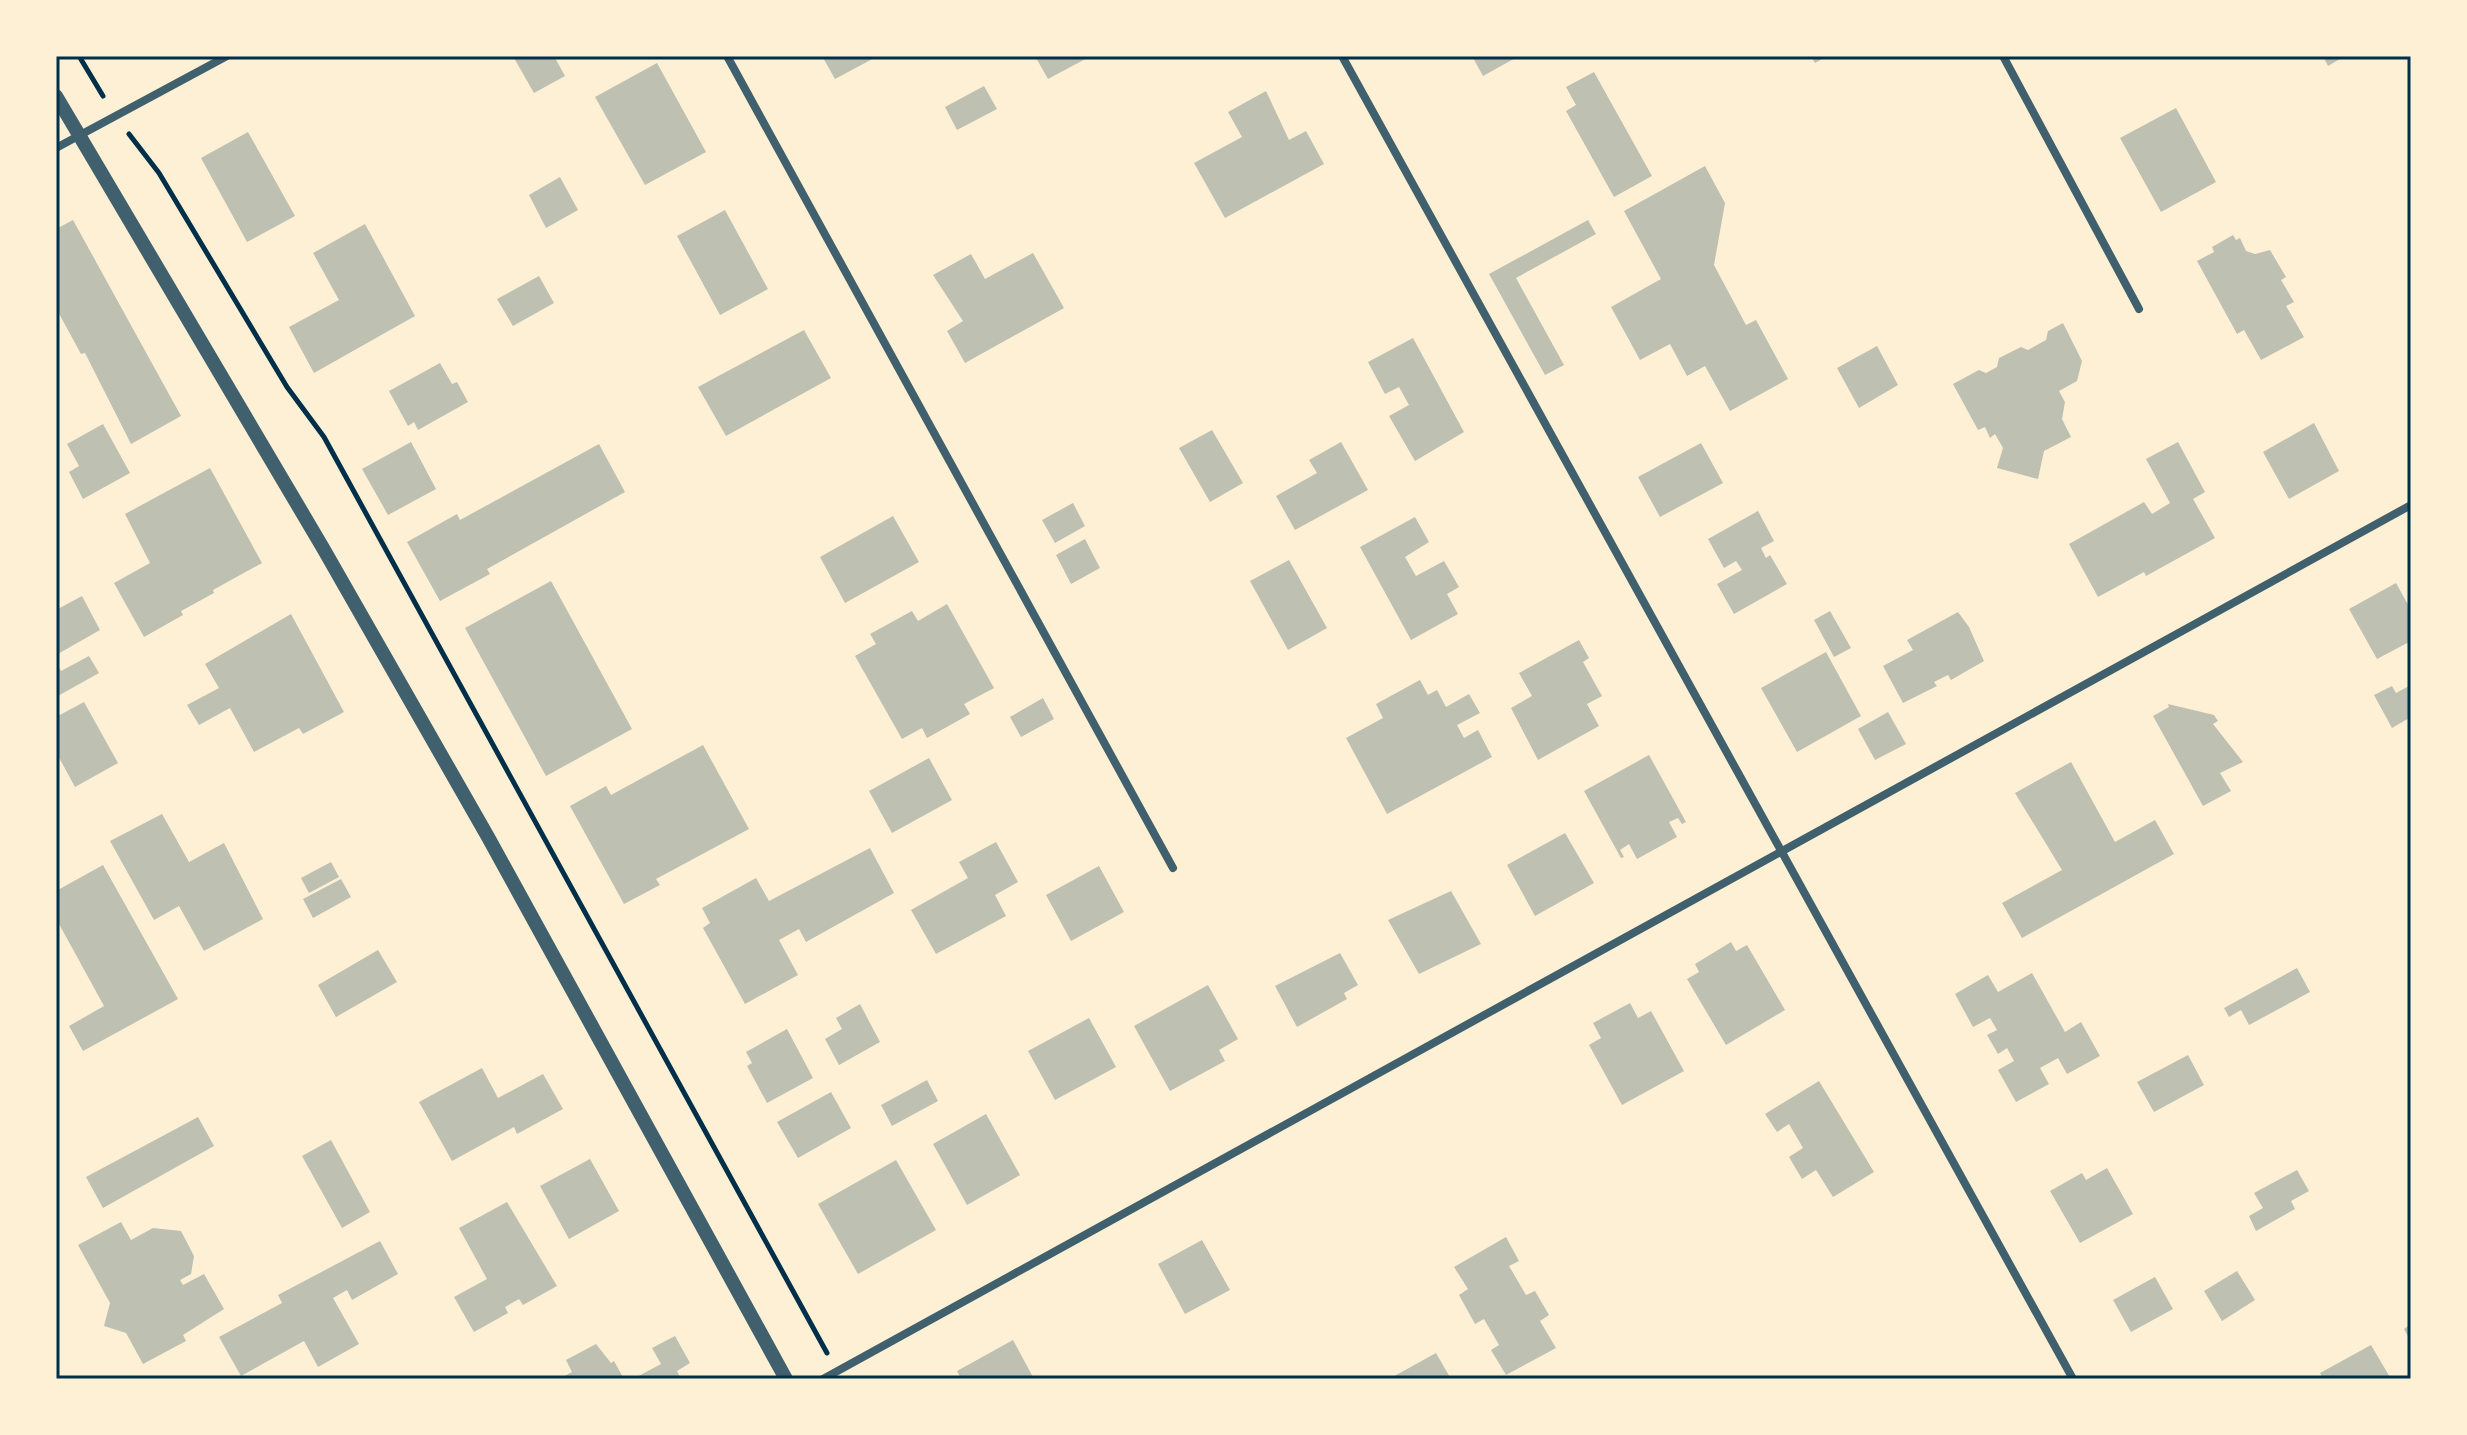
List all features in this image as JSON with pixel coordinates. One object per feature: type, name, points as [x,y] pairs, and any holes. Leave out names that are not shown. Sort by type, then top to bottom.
[{"type":"street","points":[[56,148],[227,56]]},
{"type":"street","points":[[727,56],[1173,868]]},
{"type":"street","points":[[1342,56],[2073,1379]]},
{"type":"street","points":[[2003,56],[2139,309]]},
{"type":"street","points":[[56,96],[315,534],[495,849],[786,1379]]},
{"type":"street","points":[[823,1379],[2411,505]]},
{"type":"path","points":[[79,56],[98,88]]},
{"type":"path","points":[[133,141],[159,173],[287,387],[324,437],[821,1341]]},
{"type":"building","points":[[554,56],[565,76],[534,93],[514,58]]},
{"type":"building","points":[[822,56],[878,56],[835,79]]},
{"type":"building","points":[[1035,56],[1091,56],[1048,79]]},
{"type":"building","points":[[1472,56],[1519,56],[1483,76]]},
{"type":"building","points":[[1811,56],[1828,56],[1815,63]]},
{"type":"building","points":[[2323,56],[2345,56],[2328,66]]},
{"type":"building","points":[[657,63],[706,152],[645,185],[595,97]]},
{"type":"building","points":[[1594,72],[1652,176],[1614,197],[1566,111],[1576,105],[1566,87]]},
{"type":"building","points":[[984,86],[997,109],[957,130],[945,107]]},
{"type":"building","points":[[1266,91],[1289,140],[1306,131],[1324,164],[1225,218],[1194,163],[1242,137],[1228,112]]},
{"type":"building","points":[[2176,108],[2216,182],[2161,212],[2120,138]]},
{"type":"building","points":[[248,132],[295,216],[247,242],[201,158]]},
{"type":"building","points":[[1705,166],[1725,203],[1714,265],[1746,325],[1756,320],[1788,379],[1730,411],[1705,366],[1687,376],[1670,344],[1640,360],[1611,307],[1661,279],[1624,211]]},
{"type":"building","points":[[560,177],[578,210],[546,228],[529,195]]},
{"type":"building","points":[[725,210],[768,289],[720,315],[677,236]]},
{"type":"building","points":[[73,220],[181,416],[131,444],[85,353],[81,354],[56,308],[56,229]]},
{"type":"building","points":[[1588,220],[1596,234],[1516,278],[1564,365],[1545,375],[1489,274]]},
{"type":"building","points":[[365,224],[415,316],[314,373],[289,327],[339,300],[313,253]]},
{"type":"building","points":[[2233,235],[2236,240],[2240,238],[2246,251],[2255,254],[2270,250],[2286,277],[2281,280],[2294,302],[2286,306],[2304,337],[2261,360],[2244,330],[2237,334],[2197,261],[2214,252],[2212,247]]},
{"type":"building","points":[[1033,253],[1064,308],[965,363],[947,331],[963,321],[933,275],[971,254],[985,279]]},
{"type":"building","points":[[539,276],[554,303],[513,326],[497,299]]},
{"type":"building","points":[[2063,323],[2082,361],[2077,381],[2059,391],[2065,402],[2062,419],[2071,437],[2044,451],[2038,479],[1997,468],[2003,448],[1995,434],[1990,438],[1985,427],[1978,430],[1953,384],[1979,370],[1986,373],[1997,367],[1999,358],[2021,347],[2028,350],[2046,340],[2048,331]]},
{"type":"building","points":[[804,330],[831,378],[726,436],[698,387]]},
{"type":"building","points":[[1413,338],[1464,432],[1415,461],[1389,416],[1409,405],[1399,387],[1385,394],[1368,362]]},
{"type":"building","points":[[1877,346],[1898,385],[1859,408],[1837,368]]},
{"type":"building","points":[[440,363],[452,384],[457,382],[468,402],[418,430],[414,422],[408,426],[389,391]]},
{"type":"building","points":[[2314,423],[2339,471],[2289,499],[2263,452]]},
{"type":"building","points":[[103,424],[130,473],[83,499],[69,472],[79,466],[67,444]]},
{"type":"building","points":[[1212,430],[1243,483],[1210,502],[1179,448]]},
{"type":"building","points":[[411,442],[436,489],[388,515],[362,469]]},
{"type":"building","points":[[1341,442],[1368,490],[1295,530],[1276,496],[1317,473],[1309,460]]},
{"type":"building","points":[[2178,442],[2205,492],[2193,499],[2215,538],[2146,576],[2144,572],[2098,597],[2069,544],[2144,502],[2152,514],[2170,503],[2146,459]]},
{"type":"building","points":[[1701,443],[1723,483],[1660,517],[1638,477]]},
{"type":"building","points":[[599,444],[625,492],[487,569],[490,574],[440,601],[407,542],[457,514],[460,520]]},
{"type":"building","points":[[210,468],[262,563],[213,590],[214,593],[181,611],[183,615],[144,637],[114,583],[150,563],[125,514]]},
{"type":"building","points":[[1073,503],[1085,526],[1055,543],[1042,520]]},
{"type":"building","points":[[1758,511],[1774,541],[1761,548],[1766,558],[1770,555],[1787,584],[1734,614],[1717,584],[1742,570],[1736,561],[1724,568],[1708,539]]},
{"type":"building","points":[[893,516],[919,562],[845,603],[820,557]]},
{"type":"building","points":[[1415,517],[1429,542],[1405,557],[1416,576],[1444,561],[1459,587],[1447,594],[1458,614],[1411,640],[1360,547]]},
{"type":"building","points":[[1085,539],[1100,568],[1071,584],[1056,555]]},
{"type":"building","points":[[1289,560],[1327,628],[1288,650],[1250,581]]},
{"type":"building","points":[[551,581],[632,729],[546,776],[465,628]]},
{"type":"building","points":[[2396,583],[2411,610],[2411,641],[2377,659],[2349,609]]},
{"type":"building","points":[[82,596],[100,630],[56,655],[56,610]]},
{"type":"building","points":[[947,604],[994,688],[964,704],[970,714],[927,738],[922,728],[902,739],[855,656],[876,644],[870,634],[912,611],[918,621]]},
{"type":"building","points":[[1830,611],[1851,648],[1834,657],[1814,620]]},
{"type":"building","points":[[1958,612],[1969,627],[1984,661],[1951,680],[1948,675],[1934,682],[1937,686],[1903,703],[1883,666],[1913,650],[1907,640]]},
{"type":"building","points":[[291,614],[344,712],[303,734],[299,728],[254,752],[230,708],[199,725],[187,705],[219,688],[205,664]]},
{"type":"building","points":[[1579,640],[1589,658],[1583,662],[1602,696],[1587,704],[1599,726],[1538,760],[1511,708],[1532,696],[1519,673]]},
{"type":"building","points":[[1826,652],[1861,716],[1797,752],[1761,688]]},
{"type":"building","points":[[89,656],[99,673],[56,697],[56,662],[61,671]]},
{"type":"building","points":[[1420,680],[1428,695],[1437,690],[1446,707],[1469,694],[1480,713],[1457,725],[1464,738],[1478,730],[1492,757],[1387,814],[1346,738],[1383,718],[1376,704]]},
{"type":"building","points":[[2411,685],[2411,717],[2392,728],[2374,695],[2392,686],[2396,693]]},
{"type":"building","points":[[1043,698],[1054,719],[1021,737],[1010,717]]},
{"type":"building","points":[[84,702],[118,763],[75,787],[56,752],[56,717]]},
{"type":"building","points":[[2168,704],[2214,715],[2218,721],[2213,724],[2243,762],[2220,773],[2231,791],[2203,806],[2153,716],[2169,707]]},
{"type":"building","points":[[1888,712],[1906,744],[1875,760],[1858,729]]},
{"type":"building","points":[[703,745],[749,829],[656,879],[660,885],[624,904],[570,806],[606,786],[611,795]]},
{"type":"building","points":[[1649,755],[1686,822],[1682,824],[1678,818],[1669,822],[1677,837],[1637,859],[1629,844],[1620,850],[1624,857],[1621,858],[1584,791]]},
{"type":"building","points":[[929,758],[952,800],[892,833],[869,791]]},
{"type":"building","points":[[2071,762],[2115,842],[2155,820],[2174,854],[2022,938],[2002,903],[2062,870],[2015,793]]},
{"type":"building","points":[[162,814],[189,862],[224,843],[263,919],[204,951],[179,906],[154,920],[110,841]]},
{"type":"building","points":[[1565,833],[1594,883],[1535,916],[1507,865]]},
{"type":"building","points":[[996,842],[1018,882],[995,895],[1006,916],[936,954],[911,910],[968,878],[959,862]]},
{"type":"building","points":[[870,848],[894,893],[806,942],[799,929],[779,940],[798,975],[745,1004],[703,928],[710,923],[702,908],[756,878],[769,901]]},
{"type":"building","points":[[331,862],[339,877],[309,893],[301,878]]},
{"type":"building","points":[[103,865],[178,999],[83,1051],[69,1026],[104,1006],[59,924],[56,925],[56,891]]},
{"type":"building","points":[[1099,866],[1124,912],[1071,941],[1046,895]]},
{"type":"building","points":[[341,879],[351,897],[313,918],[303,899]]},
{"type":"building","points":[[1451,891],[1481,944],[1419,974],[1388,920]]},
{"type":"building","points":[[1731,942],[1736,951],[1747,945],[1785,1010],[1726,1045],[1687,979],[1699,972],[1695,964]]},
{"type":"building","points":[[378,950],[397,982],[336,1017],[318,985]]},
{"type":"building","points":[[1340,953],[1358,985],[1344,993],[1347,999],[1297,1027],[1275,986]]},
{"type":"building","points":[[2297,968],[2310,992],[2249,1025],[2241,1010],[2229,1017],[2224,1008]]},
{"type":"building","points":[[2032,973],[2065,1032],[2081,1022],[2100,1056],[2067,1074],[2058,1058],[2040,1068],[2049,1084],[2016,1102],[1998,1070],[2014,1061],[2007,1048],[1998,1054],[1987,1035],[1997,1030],[1990,1018],[1973,1027],[1955,994],[1988,975],[1998,992]]},
{"type":"building","points":[[1208,985],[1238,1039],[1219,1050],[1225,1061],[1170,1091],[1134,1026]]},
{"type":"building","points":[[1630,1003],[1638,1018],[1651,1011],[1684,1071],[1622,1105],[1589,1045],[1601,1038],[1593,1023]]},
{"type":"building","points":[[860,1004],[880,1042],[839,1065],[825,1039],[842,1029],[836,1018]]},
{"type":"building","points":[[1089,1018],[1116,1067],[1055,1100],[1028,1051]]},
{"type":"building","points":[[787,1029],[813,1078],[767,1103],[747,1066],[752,1063],[746,1052]]},
{"type":"building","points":[[2188,1055],[2204,1085],[2154,1112],[2137,1082]]},
{"type":"building","points":[[482,1068],[498,1098],[543,1074],[563,1109],[517,1134],[514,1127],[452,1161],[419,1102]]},
{"type":"building","points":[[927,1080],[938,1101],[892,1126],[881,1105]]},
{"type":"building","points":[[1819,1081],[1874,1172],[1833,1197],[1816,1170],[1802,1179],[1789,1157],[1803,1148],[1789,1124],[1777,1132],[1765,1114]]},
{"type":"building","points":[[831,1092],[851,1128],[798,1158],[777,1122]]},
{"type":"building","points":[[986,1114],[1020,1175],[967,1205],[933,1144]]},
{"type":"building","points":[[198,1117],[214,1146],[103,1208],[86,1177]]},
{"type":"building","points":[[331,1140],[370,1212],[342,1228],[302,1156]]},
{"type":"building","points":[[590,1159],[619,1211],[569,1239],[540,1186]]},
{"type":"building","points":[[896,1160],[936,1230],[858,1274],[818,1204]]},
{"type":"building","points":[[2107,1168],[2133,1214],[2080,1243],[2050,1191],[2082,1173],[2086,1180]]},
{"type":"building","points":[[2297,1170],[2309,1191],[2291,1201],[2295,1209],[2256,1231],[2249,1216],[2263,1208],[2254,1193]]},
{"type":"building","points":[[507,1202],[557,1286],[523,1305],[519,1299],[505,1307],[508,1313],[474,1332],[454,1297],[487,1279],[459,1228]]},
{"type":"building","points":[[121,1222],[131,1240],[153,1228],[181,1231],[194,1256],[191,1274],[180,1280],[183,1285],[204,1274],[224,1309],[183,1335],[186,1341],[143,1364],[126,1333],[104,1326],[110,1303],[78,1245]]},
{"type":"building","points":[[1506,1237],[1519,1261],[1509,1266],[1526,1295],[1535,1291],[1549,1315],[1540,1321],[1556,1348],[1506,1375],[1491,1350],[1499,1345],[1484,1319],[1475,1324],[1459,1295],[1468,1289],[1454,1267]]},
{"type":"building","points":[[1202,1240],[1230,1290],[1185,1314],[1158,1264]]},
{"type":"building","points":[[380,1241],[398,1274],[352,1300],[347,1290],[333,1298],[359,1344],[318,1367],[304,1341],[241,1376],[219,1337],[282,1303],[278,1295]]},
{"type":"building","points":[[2237,1271],[2255,1300],[2222,1321],[2204,1291]]},
{"type":"building","points":[[2155,1277],[2173,1309],[2131,1332],[2113,1300]]},
{"type":"building","points":[[2411,1324],[2411,1342],[2404,1329]]},
{"type":"building","points":[[675,1336],[690,1363],[677,1371],[681,1379],[633,1379],[661,1364],[652,1348]]},
{"type":"building","points":[[1013,1340],[1034,1379],[961,1379],[957,1371]]},
{"type":"building","points":[[596,1344],[611,1363],[614,1361],[624,1379],[559,1379],[572,1372],[566,1360]]},
{"type":"building","points":[[2371,1345],[2391,1379],[2323,1379],[2320,1373]]},
{"type":"building","points":[[1436,1353],[1451,1379],[1389,1379]]}]
